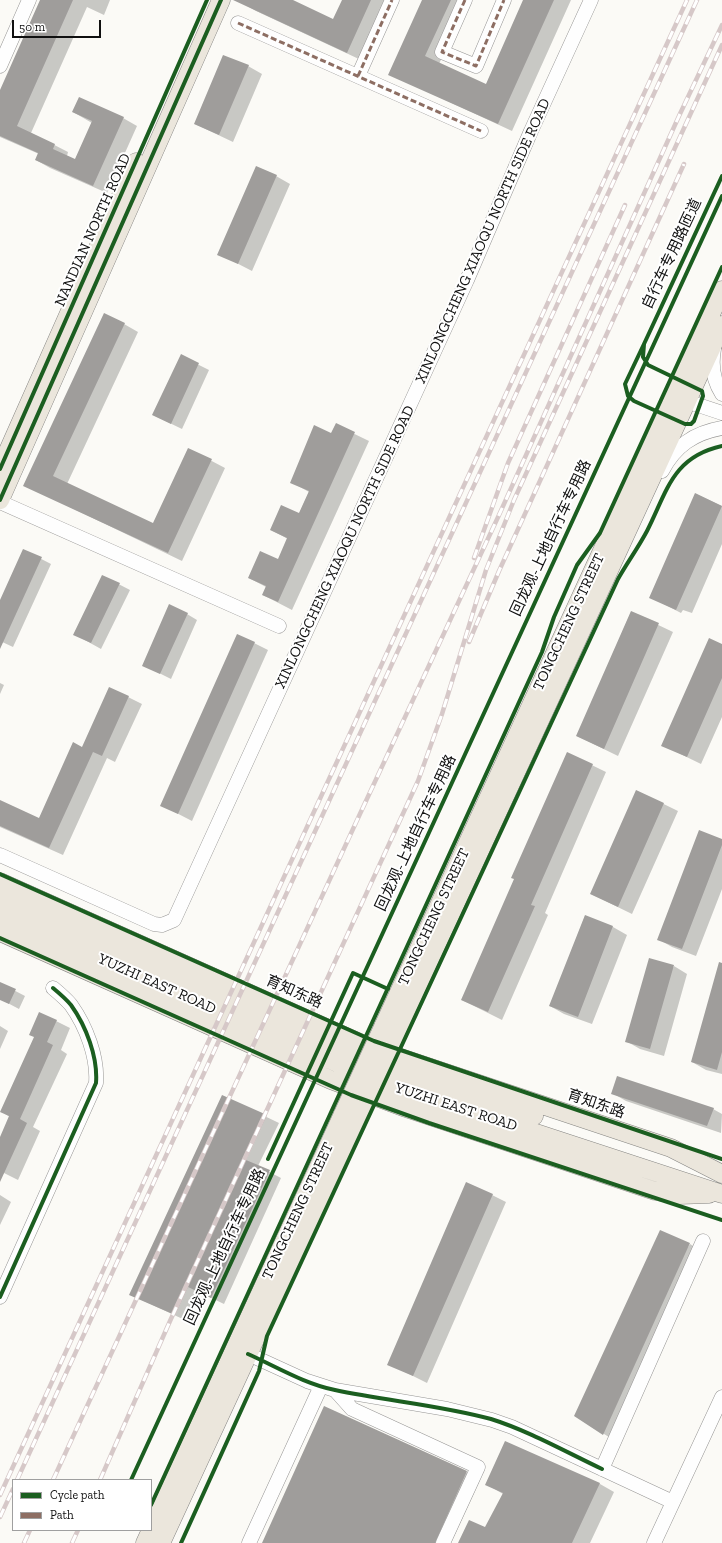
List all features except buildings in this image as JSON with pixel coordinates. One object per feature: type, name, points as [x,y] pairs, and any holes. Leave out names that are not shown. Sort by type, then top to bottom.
[{"type":"main road","name":"NANDIAN NORTH ROAD","points":[[0,469],[207,0]]},
{"type":"main road","name":"NANDIAN NORTH ROAD","points":[[0,501],[221,0]]},
{"type":"main road","name":"TONGCHENG STREET","points":[[390,1030],[609,570],[680,399],[722,290]]},
{"type":"main road","name":"TONGCHENG STREET","points":[[152,1530],[349,1118],[680,399],[722,325]]},
{"type":"main road","points":[[0,882],[371,1048],[671,1148],[722,1175]]},
{"type":"main road","name":"YUZHI EAST ROAD","points":[[0,898],[381,1065],[442,1087],[722,1175]]},
{"type":"main road","name":"YUZHI EAST ROAD","points":[[0,914],[360,1073],[411,1092],[722,1195]]},
{"type":"main road","points":[[0,932],[331,1080],[377,1098],[655,1191],[678,1195],[722,1195]]},
{"type":"main road","name":"TONGCHENG STREET","points":[[161,1543],[248,1354],[349,1118]]},
{"type":"main road","name":"TONGCHENG STREET","points":[[146,1543],[152,1531]]},
{"type":"street","points":[[0,66],[29,0]]},
{"type":"street","points":[[358,76],[392,0]]},
{"type":"street","points":[[465,0],[442,52],[476,66],[504,0]]},
{"type":"street","name":"XINLONGCHENG XIAOQU NORTH SIDE ROAD","points":[[0,855],[154,924],[162,925],[174,920],[467,280],[531,131],[591,0]]},
{"type":"street","points":[[238,23],[481,131]]},
{"type":"street","points":[[722,325],[715,347],[712,367],[716,384],[722,394]]},
{"type":"street","points":[[680,399],[722,413]]},
{"type":"street","points":[[609,570],[637,525],[662,471],[672,456],[682,445],[693,437],[722,428]]},
{"type":"street","points":[[0,501],[279,626]]},
{"type":"street","points":[[0,1297],[96,1083],[95,1066],[85,1028],[70,1004],[53,988]]},
{"type":"street","points":[[602,1469],[704,1241]]},
{"type":"street","points":[[248,1354],[321,1386],[335,1390],[447,1409],[492,1420],[512,1427],[673,1502]]},
{"type":"street","points":[[249,1543],[321,1386]]},
{"type":"street","points":[[335,1390],[352,1409],[478,1467],[443,1543]]},
{"type":"street","points":[[654,1543],[722,1397]]},
{"type":"railway","points":[[0,1495],[687,0]]},
{"type":"railway","points":[[17,1479],[697,0]]},
{"type":"railway","points":[[53,1479],[499,515],[679,116],[722,25]]},
{"type":"railway","points":[[100,1479],[170,1321],[418,781],[442,714],[486,570],[514,500],[722,45]]},
{"type":"railway","points":[[469,642],[499,571],[684,164]]},
{"type":"railway","points":[[474,558],[508,463],[625,205]]},
{"type":"railway","points":[[0,1517],[12,1491]]},
{"type":"railway","points":[[24,1543],[30,1531]]},
{"type":"railway","points":[[72,1543],[78,1531]]},
{"type":"marked path","points":[[358,76],[392,0]]},
{"type":"marked path","points":[[465,0],[442,52],[476,66],[504,0]]},
{"type":"marked path","points":[[238,23],[481,131]]},
{"type":"cycle path","points":[[0,469],[207,0]]},
{"type":"cycle path","points":[[0,500],[221,0]]},
{"type":"cycle path","name":"自行车专用路匝道","points":[[644,344],[722,176]]},
{"type":"cycle path","name":"回龙观-上地自行车专用路","points":[[131,1479],[722,196]]},
{"type":"cycle path","points":[[152,1503],[542,652],[554,617],[577,565],[600,533],[722,267]]},
{"type":"cycle path","points":[[644,344],[643,357],[648,365],[702,391],[703,396],[694,421],[691,424],[685,424],[634,401],[628,396],[625,384],[644,344]]},
{"type":"cycle path","points":[[181,1543],[259,1371],[267,1336],[618,579],[647,531],[673,478],[692,458],[705,451],[722,446]]},
{"type":"cycle path","name":"育知东路","points":[[0,874],[374,1041],[722,1159]]},
{"type":"cycle path","points":[[0,938],[351,1095],[429,1123],[722,1220]]},
{"type":"cycle path","points":[[268,1159],[353,973],[388,989]]},
{"type":"cycle path","points":[[0,1297],[96,1083],[93,1052],[82,1022],[71,1005],[53,988]]},
{"type":"cycle path","points":[[248,1354],[313,1384],[335,1390],[452,1410],[491,1419],[533,1436],[602,1469]]}]
